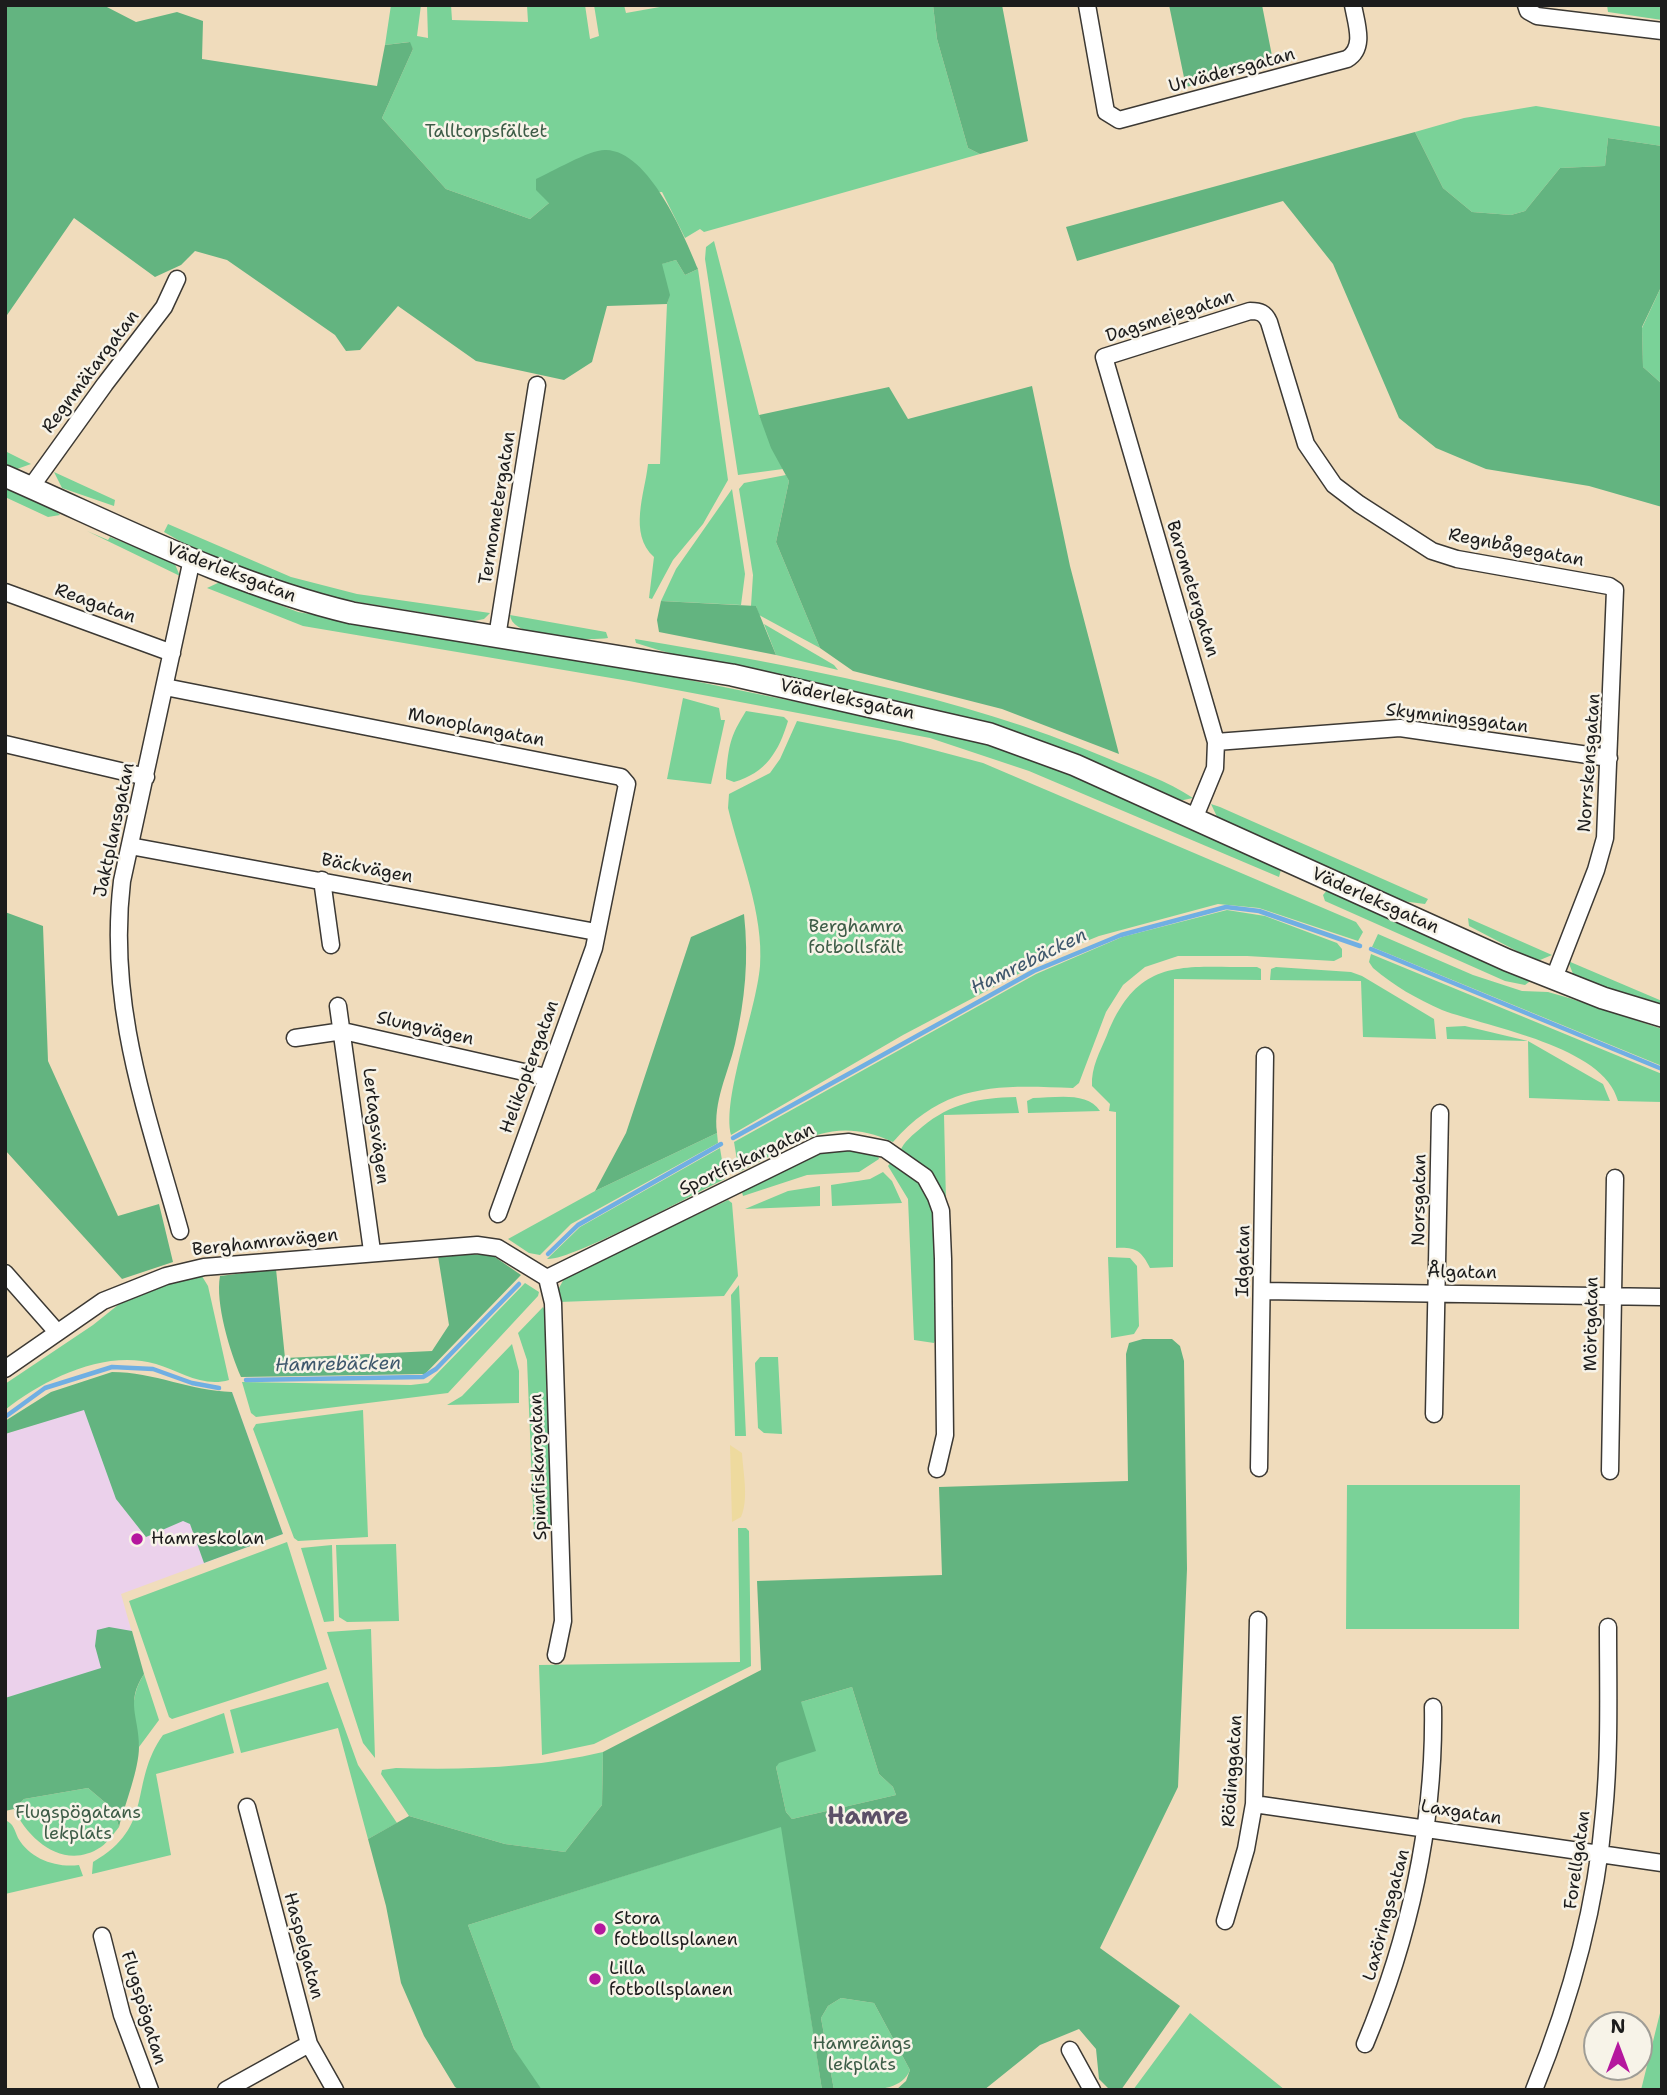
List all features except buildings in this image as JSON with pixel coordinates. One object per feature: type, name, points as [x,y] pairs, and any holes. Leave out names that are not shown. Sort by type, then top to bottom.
[{"type":"street","name":"Urvädersgatan","points":[[1087,5],[1106,112],[1119,120],[1354,55],[1359,41],[1353,5]]},
{"type":"street","points":[[1527,5],[1528,11],[1536,16],[1662,31]]},
{"type":"street","name":"Regnmätargatan","points":[[32,487],[91,402],[164,307],[177,279]]},
{"type":"street","name":"Dagsmejegatan","points":[[1107,370],[1104,356],[1250,311],[1259,312]]},
{"type":"street","name":"Regnbågegatan","points":[[1259,312],[1266,315],[1269,322],[1306,444],[1334,485],[1432,551],[1457,559],[1609,586]]},
{"type":"street","name":"Barometergatan","points":[[1107,370],[1216,742],[1215,768],[1194,819]]},
{"type":"street","name":"Termometergatan","points":[[497,637],[537,385]]},
{"type":"street","name":"Väderleksgatan","points":[[5,476],[192,559],[293,599],[352,613],[732,675],[990,734],[1075,765],[1554,978],[1603,998],[1662,1016]]},
{"type":"street","name":"Jaktplansgatan","points":[[180,1231],[133,1062],[120,998],[117,924],[130,846],[192,559]]},
{"type":"street","name":"Norrskensgatan","points":[[1554,978],[1596,870],[1605,838],[1616,599],[1615,590],[1609,586]]},
{"type":"street","name":"Reagatan","points":[[5,592],[172,653]]},
{"type":"street","name":"Monoplangatan","points":[[165,687],[621,777],[627,783],[627,792],[596,932]]},
{"type":"street","name":"Skymningsgatan","points":[[1216,742],[1400,728],[1609,758]]},
{"type":"street","points":[[5,744],[146,777]]},
{"type":"street","name":"Bäckvägen","points":[[130,846],[596,932]]},
{"type":"street","points":[[322,880],[331,945]]},
{"type":"street","name":"Helikoptergatan","points":[[498,1214],[594,947],[596,932]]},
{"type":"street","name":"Lertagsvägen","points":[[338,1006],[372,1251]]},
{"type":"street","name":"Slungvägen","points":[[295,1038],[343,1031],[546,1077]]},
{"type":"street","name":"Idgatan","points":[[1259,1468],[1265,1056]]},
{"type":"street","name":"Norsgatan","points":[[1434,1413],[1440,1113]]},
{"type":"street","name":"Sportfiskargatan","points":[[547,1278],[818,1145],[849,1142],[885,1149],[925,1177],[941,1211],[945,1435],[937,1469]]},
{"type":"street","name":"Mörtgatan","points":[[1610,1471],[1615,1178]]},
{"type":"street","name":"Berghamravägen","points":[[5,1369],[103,1301],[166,1276],[204,1267],[372,1251],[477,1245],[498,1248],[547,1278]]},
{"type":"street","points":[[5,1273],[57,1332]]},
{"type":"street","name":"Spinnfiskargatan","points":[[547,1278],[553,1303],[563,1621],[556,1655]]},
{"type":"street","name":"Ålgatan","points":[[1262,1291],[1662,1297]]},
{"type":"street","name":"Rödinggatan","points":[[1225,1921],[1246,1849],[1254,1804],[1258,1620]]},
{"type":"street","name":"Forellgatan","points":[[1534,2090],[1554,2040],[1584,1940],[1600,1854],[1608,1761],[1608,1628]]},
{"type":"street","name":"Laxöringsgatan","points":[[1365,2045],[1388,1987],[1420,1874],[1434,1747],[1433,1707]]},
{"type":"street","name":"Laxgatan","points":[[1254,1804],[1662,1863]]},
{"type":"street","name":"Haspelgatan","points":[[247,1807],[309,2045],[335,2090]]},
{"type":"street","name":"Flugspögatan","points":[[102,1936],[122,2015],[150,2090]]},
{"type":"street","points":[[226,2090],[309,2045]]},
{"type":"street","points":[[1070,2050],[1092,2090]]},
{"type":"shaded area","name":"Hamreskolan","points":[[189,1386],[209,1392],[232,1392],[283,1534],[121,1594],[141,1665],[5,1698],[5,1434],[84,1409]]},
{"type":"green space","points":[[5,5],[103,5],[136,22],[177,12],[203,21],[202,59],[377,86],[385,45],[410,42],[413,49],[382,118],[446,189],[530,219],[549,203],[536,190],[536,179],[591,153],[606,150],[622,154],[637,164],[663,197],[698,269],[685,275],[676,260],[662,264],[670,295],[667,304],[607,306],[592,362],[564,380],[476,361],[398,306],[360,350],[346,351],[335,335],[227,260],[195,251],[181,265],[155,277],[74,218],[5,318]]},
{"type":"green space","name":"Talltorpsfältet","points":[[391,5],[421,5],[417,36],[428,38],[427,5],[451,5],[452,20],[528,22],[527,5],[585,5],[590,39],[599,36],[594,5],[624,5],[626,13],[671,5],[933,5],[937,39],[968,148],[980,154],[704,232],[700,229],[685,238],[662,192],[549,203],[530,219],[446,189],[382,118],[413,49],[409,42],[385,45]]},
{"type":"green space","points":[[933,5],[1002,5],[1028,141],[980,154],[968,148],[937,39]]},
{"type":"green space","points":[[1169,5],[1262,5],[1274,66],[1186,87]]},
{"type":"green space","points":[[1607,5],[1662,5],[1662,20],[1608,12]]},
{"type":"green space","points":[[1536,106],[1662,127],[1662,146],[1608,138],[1605,166],[1560,168],[1525,211],[1511,215],[1472,212],[1443,188],[1415,132],[1464,118]]},
{"type":"green space","points":[[1415,132],[1443,188],[1472,212],[1511,215],[1525,211],[1560,168],[1605,166],[1608,138],[1662,146],[1662,285],[1642,327],[1643,367],[1662,384],[1662,507],[1589,486],[1486,469],[1436,448],[1399,418],[1333,264],[1283,201],[1077,261],[1066,227]]},
{"type":"green space","points":[[714,241],[759,415],[783,469],[738,475],[705,259],[706,247]]},
{"type":"green space","points":[[676,260],[685,275],[698,269],[728,480],[703,524],[673,560],[652,599],[649,598],[654,557],[646,548],[642,537],[640,513],[648,464],[660,464],[669,294],[661,264]]},
{"type":"green space","points":[[1662,285],[1662,384],[1643,367],[1642,328]]},
{"type":"green space","points":[[1032,386],[1070,566],[1119,754],[1002,709],[853,671],[820,648],[776,542],[789,481],[771,448],[759,415],[889,387],[908,419]]},
{"type":"green space","points":[[5,451],[31,464],[17,469],[5,464]]},
{"type":"green space","points":[[54,472],[115,500],[114,506],[62,488]]},
{"type":"green space","points":[[786,475],[789,481],[776,542],[820,648],[759,615],[756,606],[751,606],[753,575],[739,489],[744,483]]},
{"type":"green space","points":[[5,487],[60,515],[48,517],[5,497]]},
{"type":"green space","points":[[732,489],[745,574],[741,605],[661,601],[676,569]]},
{"type":"green space","points":[[168,524],[291,577],[357,594],[490,613],[484,619],[474,621],[314,595],[197,551],[164,532]]},
{"type":"green space","points":[[87,531],[174,562],[180,576]]},
{"type":"green space","points":[[220,582],[298,612],[655,673],[964,736],[1018,752],[1282,866],[1279,877],[1029,771],[930,738],[629,681],[303,626],[207,588]]},
{"type":"green space","points":[[661,601],[756,606],[776,655],[659,632],[657,620]]},
{"type":"green space","points":[[510,615],[606,632],[608,638],[584,639],[536,634],[514,623]]},
{"type":"green space","points":[[764,624],[834,665],[838,670],[776,655]]},
{"type":"green space","points":[[635,639],[815,672],[934,699],[1050,736],[1151,776],[1193,798],[1179,801],[1048,745],[958,715],[727,667],[636,643]]},
{"type":"green space","points":[[683,698],[719,708],[721,720],[725,720],[711,784],[667,779]]},
{"type":"green space","points":[[746,711],[784,717],[788,721],[780,742],[763,767],[734,782],[726,779],[728,756],[733,735]]},
{"type":"green space","name":"Berghamra fotbollsfält","points":[[797,721],[900,741],[983,763],[1356,922],[1363,932],[1358,941],[1259,908],[1218,904],[1099,936],[1062,951],[903,1035],[731,1135],[731,1099],[757,985],[760,946],[755,906],[728,808],[729,794],[770,773],[780,759]]},
{"type":"green space","points":[[1211,804],[1428,899],[1425,904],[1402,901],[1219,821]]},
{"type":"green space","points":[[1329,888],[1533,979],[1525,985],[1505,981],[1325,901],[1323,895]]},
{"type":"green space","points":[[1227,910],[1265,916],[1337,943],[1342,949],[1342,957],[1334,961],[1247,956],[1178,956],[1145,967],[1123,985],[1106,1012],[1079,1083],[1073,1088],[1021,1087],[975,1091],[933,1108],[913,1122],[893,1142],[871,1134],[832,1132],[796,1143],[739,1172],[734,1142],[1036,974],[1122,937]]},
{"type":"green space","points":[[5,912],[43,926],[48,1061],[118,1216],[159,1204],[173,1262],[122,1279],[5,1150]]},
{"type":"green space","points":[[744,914],[744,995],[735,1044],[719,1099],[717,1133],[595,1191],[626,1133],[691,937]]},
{"type":"green space","points":[[1468,918],[1552,955],[1540,960],[1532,959],[1469,926]]},
{"type":"green space","points":[[1378,934],[1473,975],[1522,991],[1548,992],[1569,998],[1662,1029],[1662,1066],[1372,947]]},
{"type":"green space","points":[[1371,954],[1662,1074],[1662,1102],[1618,1101],[1608,1082],[1591,1066],[1543,1042],[1442,1010],[1424,1001],[1373,968],[1369,962]]},
{"type":"green space","points":[[1568,961],[1662,1001],[1662,1006],[1581,981],[1573,974]]},
{"type":"green space","points":[[1276,967],[1351,972],[1362,976],[1434,1019],[1436,1039],[1363,1037],[1361,981],[1270,980],[1271,969]]},
{"type":"green space","points":[[1186,968],[1261,969],[1261,980],[1174,979],[1173,1267],[1150,1268],[1137,1251],[1116,1248],[1116,1112],[1109,1111],[1110,1104],[1092,1086],[1096,1060],[1120,1009],[1134,991],[1149,979],[1167,971]]},
{"type":"green space","points":[[1465,1026],[1528,1041],[1447,1039],[1446,1027]]},
{"type":"green space","points":[[1528,1041],[1603,1084],[1610,1101],[1529,1098]]},
{"type":"green space","points":[[1016,1097],[1019,1113],[944,1115],[946,1202],[900,1152],[912,1135],[944,1112],[966,1103]]},
{"type":"green space","points":[[1033,1098],[1079,1098],[1100,1111],[1028,1113],[1027,1101]]},
{"type":"green space","points":[[717,1133],[718,1143],[571,1224],[540,1255],[529,1253],[508,1239],[595,1191]]},
{"type":"green space","points":[[720,1148],[725,1179],[606,1238],[560,1257],[547,1259],[580,1227]]},
{"type":"green space","points":[[829,1149],[863,1150],[878,1156],[879,1159],[859,1172],[807,1175],[743,1196],[742,1192]]},
{"type":"green space","points":[[891,1162],[924,1185],[934,1210],[937,1336],[934,1343],[914,1340],[908,1199],[888,1166]]},
{"type":"green space","points":[[883,1172],[892,1181],[902,1203],[832,1206],[831,1185],[870,1179]]},
{"type":"green space","points":[[820,1186],[820,1206],[745,1209],[788,1191]]},
{"type":"green space","points":[[728,1200],[732,1203],[738,1276],[724,1296],[559,1302],[559,1288],[565,1277]]},
{"type":"green space","points":[[492,1255],[521,1275],[425,1374],[241,1377],[228,1341],[222,1313],[220,1276],[276,1269],[285,1358],[432,1351],[449,1325],[438,1256]]},
{"type":"green space","points":[[1108,1257],[1130,1258],[1137,1266],[1139,1326],[1134,1334],[1111,1338]]},
{"type":"green space","points":[[200,1273],[208,1286],[229,1380],[210,1382],[156,1364],[116,1360],[56,1378],[5,1410],[5,1384],[93,1325],[123,1301],[156,1286]]},
{"type":"green space","points":[[525,1283],[539,1292],[538,1296],[448,1393],[256,1417],[251,1413],[242,1382],[428,1383]]},
{"type":"green space","points":[[739,1285],[746,1436],[735,1436],[731,1295]]},
{"type":"green space","points":[[543,1307],[546,1313],[545,1356],[553,1526],[547,1531],[534,1532],[527,1360],[518,1333]]},
{"type":"green space","points":[[1143,1339],[1172,1339],[1180,1346],[1184,1361],[1187,1569],[1178,1787],[1100,1948],[1180,2006],[1121,2090],[1110,2090],[1099,2079],[1096,2049],[1079,2029],[1040,2045],[984,2090],[896,2090],[906,2081],[910,2070],[874,2003],[841,1998],[828,2006],[821,2018],[834,2090],[822,2090],[781,1827],[468,1925],[514,2049],[542,2090],[460,2090],[455,2087],[424,2036],[401,1983],[386,1906],[368,1839],[409,1816],[505,1844],[565,1852],[602,1805],[603,1752],[761,1670],[757,1581],[942,1575],[939,1487],[1128,1481],[1126,1354],[1129,1343]],"holes":[[[852,1687],[879,1774],[893,1787],[896,1795],[792,1819],[786,1812],[776,1767],[779,1763],[816,1751],[801,1702]]]},
{"type":"green space","points":[[512,1344],[519,1371],[519,1403],[447,1405],[462,1396]]},
{"type":"green space","points":[[760,1357],[778,1357],[782,1434],[764,1433],[758,1428],[755,1363]]},
{"type":"green space","points":[[112,1372],[143,1375],[232,1392],[283,1534],[204,1563],[190,1524],[183,1521],[146,1537],[116,1499],[84,1410],[5,1434],[5,1421],[51,1392]]},
{"type":"green space","points":[[363,1410],[368,1537],[298,1541],[294,1538],[253,1429],[256,1424]]},
{"type":"green space","points":[[1347,1485],[1520,1485],[1519,1629],[1346,1629]]},
{"type":"green space","points":[[738,1528],[746,1528],[749,1531],[751,1666],[594,1744],[542,1755],[539,1665],[740,1662]]},
{"type":"green space","points":[[287,1542],[327,1669],[172,1719],[169,1717],[129,1601]]},
{"type":"green space","points":[[396,1544],[399,1621],[347,1622],[339,1617],[336,1545]]},
{"type":"green space","points":[[332,1545],[334,1621],[324,1622],[301,1548]]},
{"type":"green space","points":[[109,1627],[132,1631],[144,1674],[138,1684],[134,1702],[138,1756],[119,1827],[114,1810],[88,1788],[24,1799],[14,1809],[5,1811],[5,1698],[101,1668],[95,1646],[97,1630]]},
{"type":"green space","points":[[371,1629],[375,1758],[363,1743],[327,1632]]},
{"type":"green space","points":[[144,1674],[159,1720],[139,1747],[134,1701]]},
{"type":"green space","points":[[328,1682],[358,1765],[397,1823],[368,1839],[338,1728],[241,1753],[230,1710]]},
{"type":"green space","points":[[852,1687],[879,1774],[893,1787],[896,1795],[792,1819],[786,1812],[776,1767],[801,1702]]},
{"type":"green space","points":[[224,1713],[234,1753],[156,1774],[171,1855],[92,1874],[93,1862],[113,1848],[126,1834],[134,1819],[146,1770],[163,1735]]},
{"type":"green space","points":[[603,1752],[602,1805],[565,1852],[505,1844],[409,1816],[381,1774],[382,1770],[396,1768],[448,1769],[526,1765]]},
{"type":"green space","name":"Flugspögatans lekplats","points":[[88,1788],[114,1810],[119,1827],[104,1845],[88,1854],[74,1856],[50,1849],[29,1832],[14,1809],[24,1799]]},
{"type":"green space","points":[[5,1820],[12,1825],[29,1852],[53,1863],[79,1865],[83,1876],[5,1894]]},
{"type":"green space","points":[[782,1826],[822,2090],[538,2090],[514,2049],[468,1925]]},
{"type":"green space","name":"Hamreängs lekplats","points":[[841,1998],[874,2003],[910,2070],[898,2084],[878,2089],[834,2090],[821,2018],[828,2006]]},
{"type":"green space","points":[[1662,2005],[1662,2090],[1641,2090],[1643,2081],[1653,2081],[1653,2041]]},
{"type":"green space","points":[[1190,2013],[1285,2090],[1133,2090]]},
{"type":"sand","points":[[730,1445],[742,1453],[745,1494],[741,1517],[732,1522]]},
{"type":"waterway","name":"Hamrebäcken","points":[[733,1138],[1034,971],[1121,935],[1226,907],[1259,911],[1360,946]]},
{"type":"waterway","name":"Hamrebäcken","points":[[1371,949],[1662,1069]]},
{"type":"waterway","name":"Hamrebäcken","points":[[548,1254],[578,1225],[721,1144]]},
{"type":"waterway","name":"Hamrebäcken","points":[[246,1380],[423,1377],[436,1369],[519,1284]]},
{"type":"waterway","name":"Hamrebäcken","points":[[5,1417],[45,1388],[112,1367],[153,1369],[192,1383],[219,1388]]},
{"type":"place","name":"Hamreskolan","points":[[137,1539]]},
{"type":"place","name":"Stora fotbollsplanen","points":[[600,1929]]},
{"type":"place","name":"Lilla fotbollsplanen","points":[[595,1979]]},
{"type":"district","name":"Hamre","points":[[868,1818]]}]
